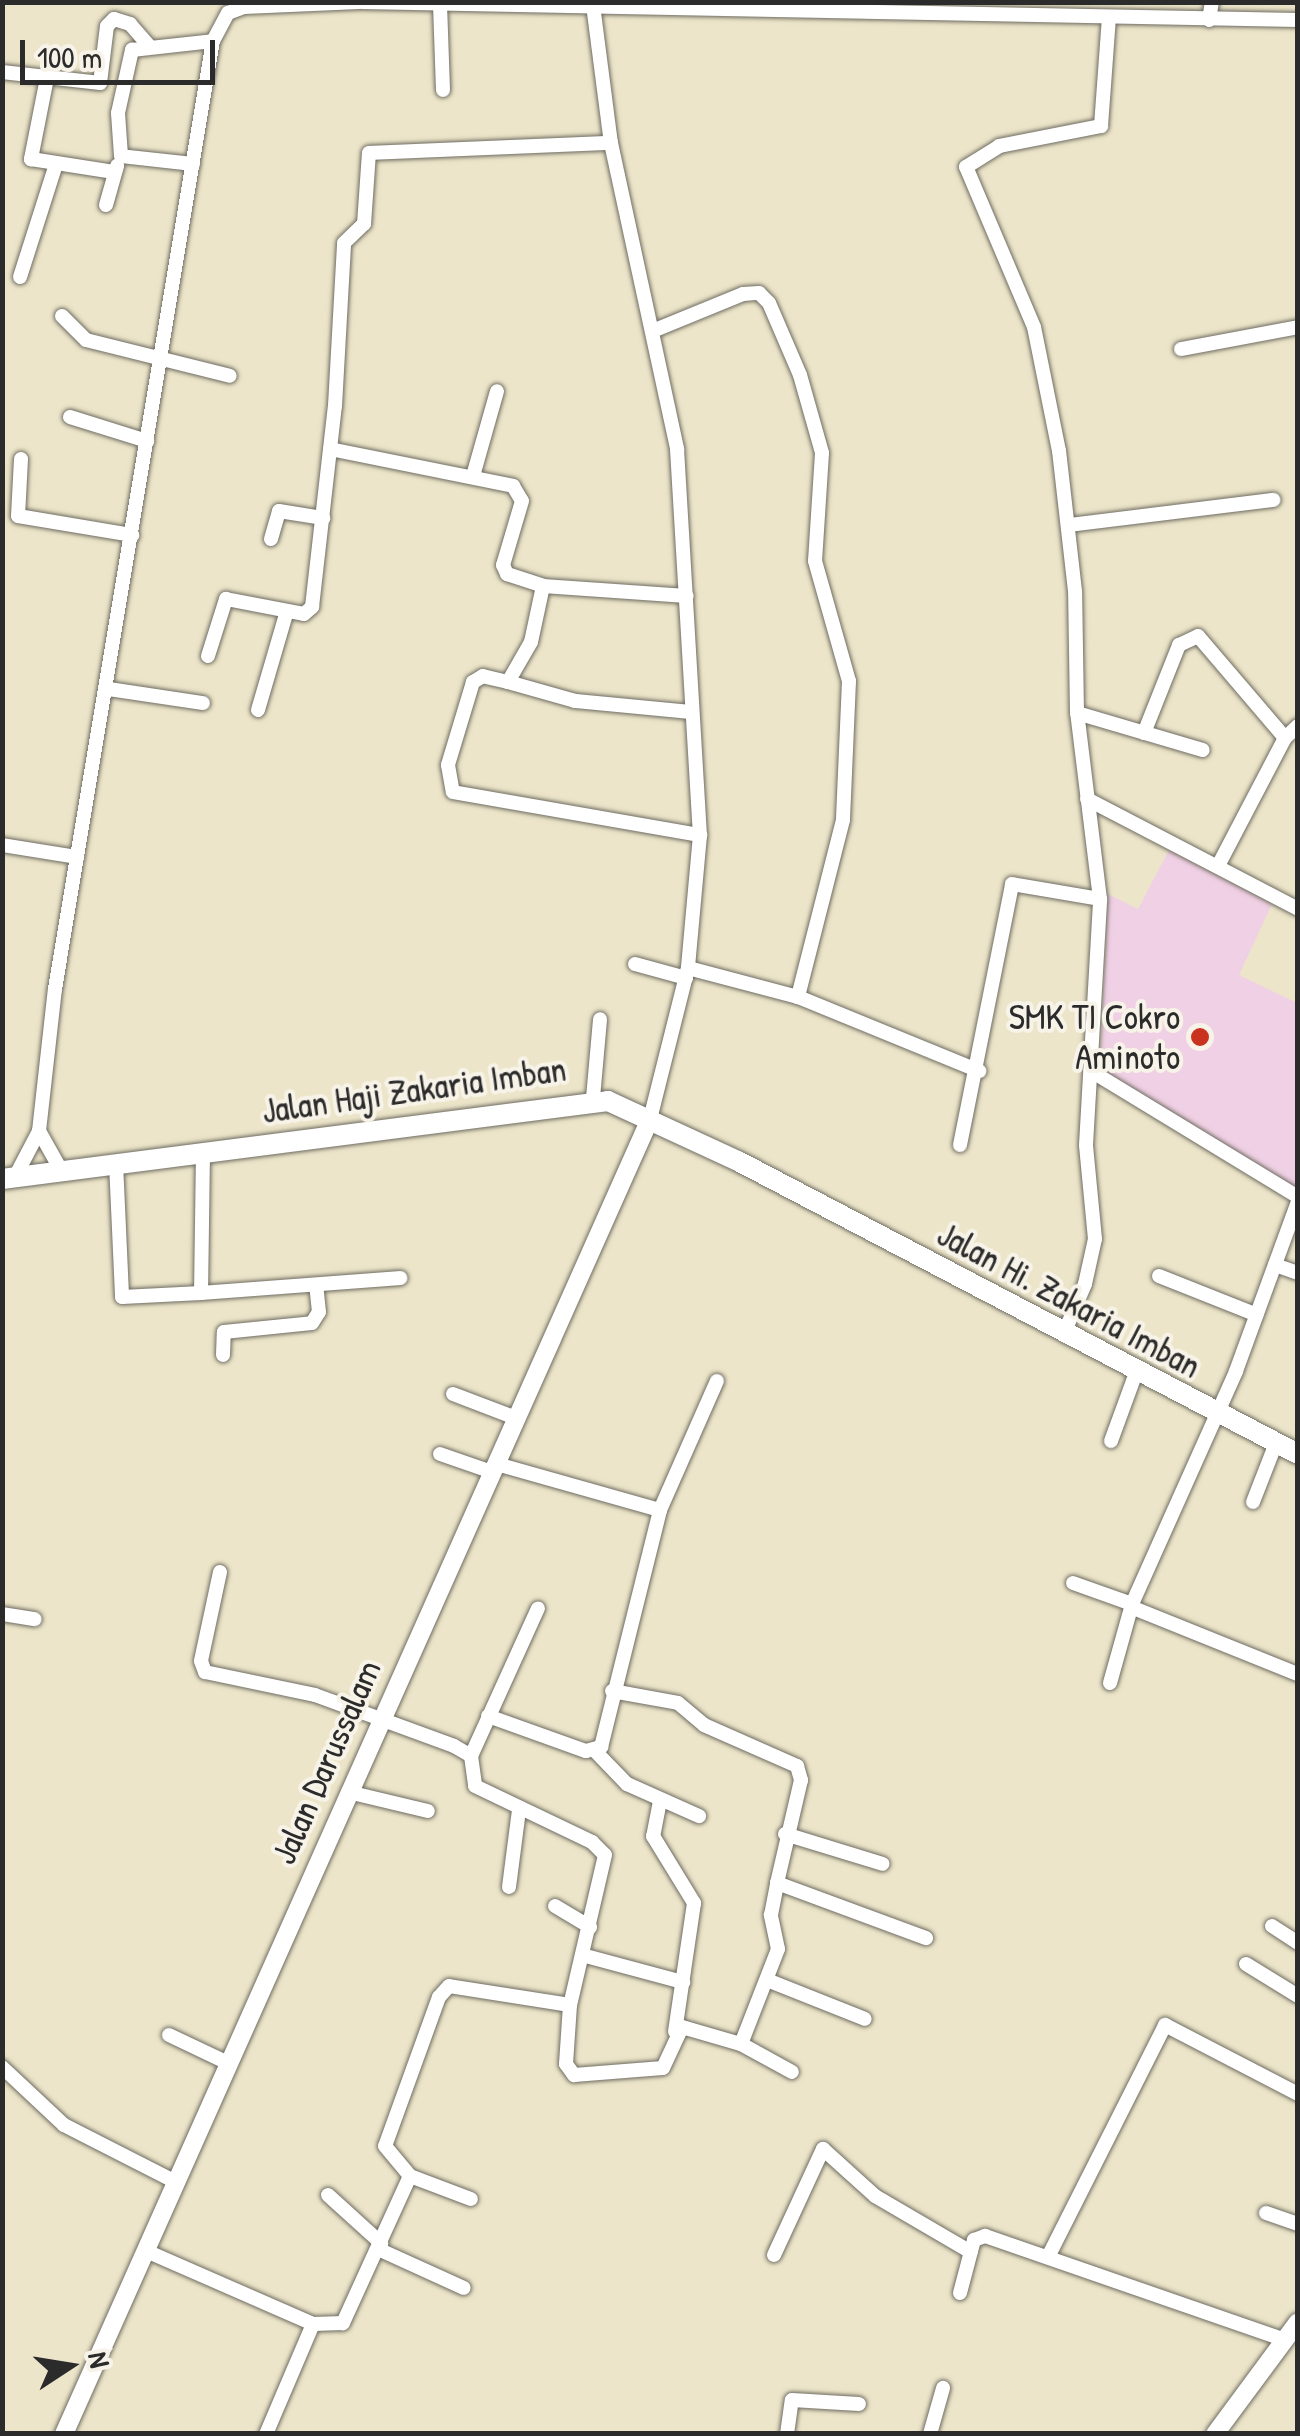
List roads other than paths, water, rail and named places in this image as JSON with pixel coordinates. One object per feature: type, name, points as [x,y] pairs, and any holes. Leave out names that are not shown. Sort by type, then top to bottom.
[{"type":"main road","name":"Jalan Haji Zakaria Imban","points":[[9,1178],[593,1098],[650,1119],[812,1201]]},
{"type":"main road","name":"Jalan Hi. Zakaria Imban","points":[[812,1201],[1298,1454]]},
{"type":"street","points":[[9,1178],[40,1130],[77,857],[109,689],[213,41],[228,8],[361,2],[676,4],[980,8],[1109,17],[1298,20]]},
{"type":"street","points":[[1209,20],[1212,2]]},
{"type":"street","points":[[440,4],[443,90]]},
{"type":"street","points":[[600,5],[611,143],[655,330],[679,467],[700,835],[687,973],[650,1119]]},
{"type":"street","points":[[1065,1331],[1094,1258],[1086,1145],[1100,899],[1077,713],[1069,525],[1034,326],[966,167],[999,146],[1100,126],[1109,17]]},
{"type":"street","points":[[2,72],[103,81],[107,26],[114,18],[130,24],[149,46]]},
{"type":"street","points":[[106,205],[121,156],[118,113],[132,50],[213,41]]},
{"type":"street","points":[[47,78],[30,154],[56,164],[114,172]]},
{"type":"street","points":[[208,656],[226,599],[304,614],[312,607],[324,518],[344,243],[364,224],[369,153],[611,143]]},
{"type":"street","points":[[121,156],[193,164]]},
{"type":"street","points":[[20,277],[56,164]]},
{"type":"street","points":[[655,330],[759,293],[800,375],[822,452],[815,561],[849,681],[849,758],[833,879],[798,997]]},
{"type":"street","points":[[62,316],[86,340],[230,376]]},
{"type":"street","points":[[1181,349],[1298,327]]},
{"type":"street","points":[[473,476],[497,392]]},
{"type":"street","points":[[70,417],[147,442]]},
{"type":"street","points":[[330,449],[473,476],[519,491],[521,511],[504,570],[543,586],[687,596]]},
{"type":"street","points":[[21,459],[18,516],[132,535]]},
{"type":"street","points":[[1069,525],[1273,500]]},
{"type":"street","points":[[270,539],[279,511],[324,518]]},
{"type":"street","points":[[508,682],[531,642],[543,586]]},
{"type":"street","points":[[258,710],[288,611]]},
{"type":"street","points":[[1144,732],[1179,645],[1198,636],[1285,738]]},
{"type":"street","points":[[691,712],[575,701],[483,676],[473,682],[448,765],[456,795],[700,835]]},
{"type":"street","points":[[109,689],[202,704]]},
{"type":"street","points":[[1077,713],[1203,750]]},
{"type":"street","points":[[1219,864],[1285,738],[1298,726]]},
{"type":"street","points":[[1088,799],[1219,864],[1298,909]]},
{"type":"street","points":[[2,846],[77,857]]},
{"type":"street","points":[[960,1145],[978,1071],[1012,884],[1100,899]]},
{"type":"street","points":[[635,964],[798,997],[978,1071]]},
{"type":"street","points":[[593,1098],[600,1019]]},
{"type":"street","points":[[1091,1071],[1298,1199],[1258,1316],[1132,1605],[1110,1683]]},
{"type":"street","name":"Jalan Darussalam","points":[[64,2434],[650,1119]]},
{"type":"street","points":[[40,1130],[61,1170]]},
{"type":"street","points":[[201,1293],[203,1152]]},
{"type":"street","points":[[116,1163],[122,1297],[400,1278]]},
{"type":"street","points":[[1275,1265],[1298,1273]]},
{"type":"street","points":[[1159,1276],[1258,1316]]},
{"type":"street","points":[[223,1355],[224,1332],[312,1322],[318,1312],[316,1285]]},
{"type":"street","points":[[1111,1442],[1137,1370]]},
{"type":"street","points":[[596,1752],[660,1510],[717,1381]]},
{"type":"street","points":[[453,1394],[516,1418]]},
{"type":"street","points":[[1253,1502],[1276,1444]]},
{"type":"street","points":[[440,1454],[660,1510]]},
{"type":"street","points":[[220,1572],[201,1661],[206,1672],[382,1717],[471,1756]]},
{"type":"street","points":[[1073,1582],[1298,1674]]},
{"type":"street","points":[[538,1608],[471,1756],[470,1782],[519,1810],[592,1842],[604,1855],[570,2005],[566,2064],[574,2075],[662,2068],[675,2032],[694,1902],[652,1836],[660,1801]]},
{"type":"street","points":[[2,1614],[35,1618]]},
{"type":"street","points":[[612,1691],[678,1703],[693,1719],[797,1766],[800,1780],[785,1834],[771,1915],[778,1949],[741,2044]]},
{"type":"street","points":[[488,1716],[596,1752],[627,1784],[698,1816]]},
{"type":"street","points":[[348,1792],[428,1811]]},
{"type":"street","points":[[509,1887],[519,1810]]},
{"type":"street","points":[[785,1834],[882,1864]]},
{"type":"street","points":[[778,1883],[926,1938]]},
{"type":"street","points":[[556,1906],[590,1927]]},
{"type":"street","points":[[1272,1926],[1298,1943]]},
{"type":"street","points":[[582,1955],[682,1982]]},
{"type":"street","points":[[1246,1964],[1298,1996]]},
{"type":"street","points":[[767,1980],[866,2019]]},
{"type":"street","points":[[471,2199],[410,2176],[385,2146],[444,1988],[570,2005]]},
{"type":"street","points":[[1048,2256],[1165,2025],[1290,2096],[1298,2094]]},
{"type":"street","points":[[675,2032],[701,2030],[741,2044],[792,2072]]},
{"type":"street","points":[[169,2035],[228,2063]]},
{"type":"street","points":[[2,2066],[64,2125],[176,2182]]},
{"type":"street","points":[[774,2255],[823,2149],[875,2196],[971,2252]]},
{"type":"street","points":[[146,2251],[314,2324],[343,2323],[410,2176]]},
{"type":"street","points":[[328,2195],[380,2246],[464,2288]]},
{"type":"street","points":[[1266,2213],[1298,2224]]},
{"type":"street","points":[[960,2293],[974,2240],[985,2236],[1285,2340]]},
{"type":"street","points":[[1215,2434],[1298,2322]]},
{"type":"street","points":[[266,2434],[314,2324]]},
{"type":"street","points":[[930,2434],[943,2388]]},
{"type":"street","points":[[787,2434],[792,2400],[859,2404]]},
{"type":"place","name":"SMK TI Cokro Aminoto","points":[[1200,1037]]}]
